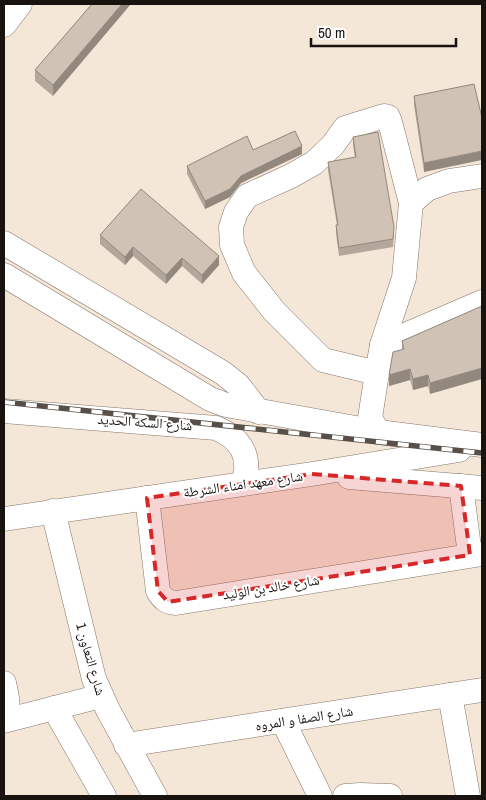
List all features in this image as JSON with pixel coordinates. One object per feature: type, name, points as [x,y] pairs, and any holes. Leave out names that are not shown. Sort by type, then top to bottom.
[{"type":"street","points":[[4,25],[20,4]]},
{"type":"street","points":[[377,373],[323,360],[274,311],[244,273],[232,245],[231,227],[236,212],[247,196],[314,163],[333,145],[345,128],[384,116],[388,117],[390,122],[411,203],[404,278],[382,345],[370,418],[378,432]]},
{"type":"street","points":[[411,203],[427,189],[449,181],[482,176]]},
{"type":"street","points":[[4,243],[223,373],[238,385],[259,412]]},
{"type":"street","points":[[4,275],[210,399],[226,405],[378,432],[482,446]]},
{"type":"street","points":[[382,345],[482,302]]},
{"type":"street","name":"شارع السكه الحديد","points":[[4,412],[216,428],[227,432],[243,450],[247,472],[244,483]]},
{"type":"street","name":"شارع معهد امناء الشرطة","points":[[4,519],[312,474],[482,446]]},
{"type":"street","points":[[312,474],[472,487],[476,554]]},
{"type":"street","name":"شارع خالد بن الوليد","points":[[147,498],[158,590],[162,598],[168,602],[176,603],[476,554]]},
{"type":"street","name":"شارع التعاون 1","points":[[53,511],[94,679],[126,745],[155,796]]},
{"type":"street","points":[[4,683],[8,704],[4,720]]},
{"type":"street","name":"شارع الصفا و المروه","points":[[126,745],[482,690]]},
{"type":"street","points":[[450,695],[472,789]]},
{"type":"street","points":[[4,720],[101,696]]},
{"type":"street","points":[[54,708],[104,796]]},
{"type":"street","points":[[283,721],[320,796]]},
{"type":"street","points":[[345,796],[390,796]]},
{"type":"highlighted area","points":[[312,474],[461,486],[470,555],[168,602],[158,591],[147,498]]},
{"type":"building","points":[[92,4],[122,4],[53,85],[35,70]]},
{"type":"building","points":[[474,84],[482,118],[482,151],[424,163],[414,96]]},
{"type":"building","points":[[295,131],[302,146],[241,176],[230,189],[205,201],[187,166],[247,136],[253,150]]},
{"type":"building","points":[[378,132],[394,227],[393,239],[339,248],[336,225],[338,225],[328,162],[356,157],[353,137]]},
{"type":"building","points":[[141,189],[219,256],[202,275],[182,258],[166,275],[133,247],[125,257],[100,235]]},
{"type":"building","points":[[482,306],[482,368],[430,383],[428,375],[413,379],[410,369],[389,375],[393,352],[404,349],[402,341]]},
{"type":"railway","points":[[4,402],[482,453]]}]
